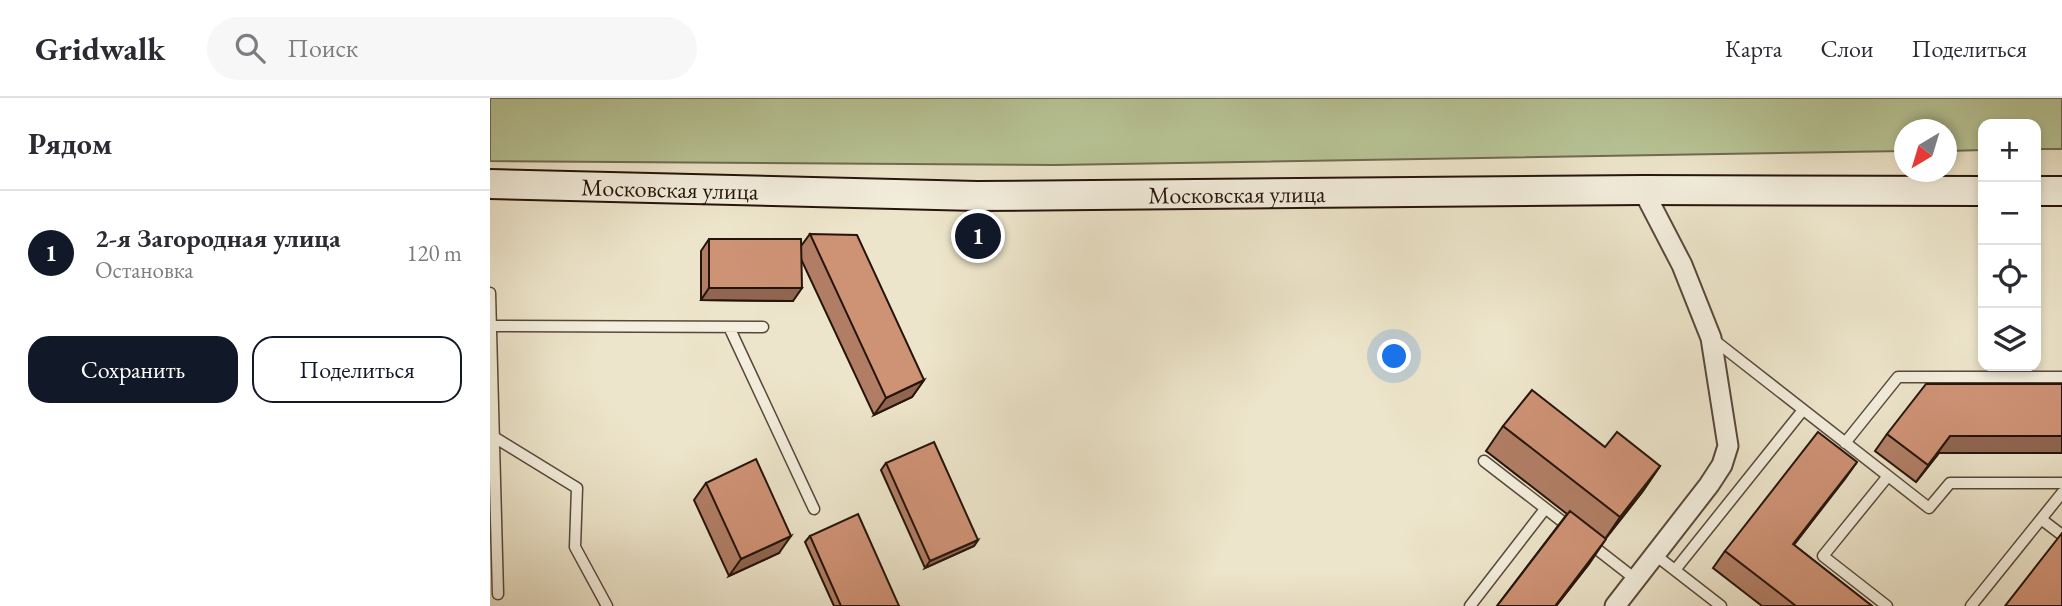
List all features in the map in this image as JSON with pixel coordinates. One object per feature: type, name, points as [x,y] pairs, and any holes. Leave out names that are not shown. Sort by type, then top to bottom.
[{"type":"main road","name":"Московская улица","points":[[490,184],[977,197],[1643,190],[1978,191]]},
{"type":"main road","points":[[2041,191],[2062,191]]},
{"type":"street","points":[[1615,606],[1634,578],[1709,485],[1722,465],[1728,446],[1711,338],[1676,253],[1643,190]]},
{"type":"lane","points":[[490,293],[493,499],[498,594]]},
{"type":"lane","points":[[491,326],[763,327]]},
{"type":"lane","points":[[729,327],[814,509]]},
{"type":"lane","points":[[1711,338],[1929,508],[1950,483],[2062,483]]},
{"type":"lane","points":[[1845,443],[1898,377],[2062,377]]},
{"type":"lane","points":[[1675,570],[1803,410]]},
{"type":"lane","points":[[494,437],[577,488],[575,547],[607,606]]},
{"type":"lane","points":[[1483,461],[1634,578]]},
{"type":"lane","points":[[1887,606],[1823,556],[1888,476]]},
{"type":"lane","points":[[1971,606],[2062,493]]},
{"type":"lane","points":[[1470,606],[1545,509]]},
{"type":"lane","points":[[2041,519],[2062,535]]},
{"type":"lane","points":[[1654,554],[1721,606]]},
{"type":"green space","points":[[490,98],[2062,98],[2062,149],[2041,149],[2041,119],[1978,119],[1978,150],[1957,151],[1957,119],[1894,119],[1894,151],[1055,165],[490,161]]},
{"type":"building","points":[[810,234],[857,235],[924,380],[886,398]]},
{"type":"building","points":[[709,239],[801,239],[802,288],[709,288]]},
{"type":"building","points":[[1926,384],[2062,384],[2062,436],[1950,436],[1928,465],[1887,434]]},
{"type":"building","points":[[1532,390],[1605,447],[1617,432],[1660,466],[1620,517],[1503,426]]},
{"type":"building","points":[[1818,432],[1857,462],[1793,544],[1872,606],[1796,606],[1725,551]]},
{"type":"building","points":[[934,442],[978,540],[930,561],[886,463]]},
{"type":"building","points":[[756,459],[791,536],[741,559],[706,483]]},
{"type":"building","points":[[1570,511],[1606,539],[1555,606],[1497,606]]},
{"type":"building","points":[[858,514],[899,606],[841,606],[810,536]]},
{"type":"building","points":[[2062,533],[2062,606],[2005,606]]},
{"type":"place","name":"2-я Загородная улица","points":[[978,236]]}]
